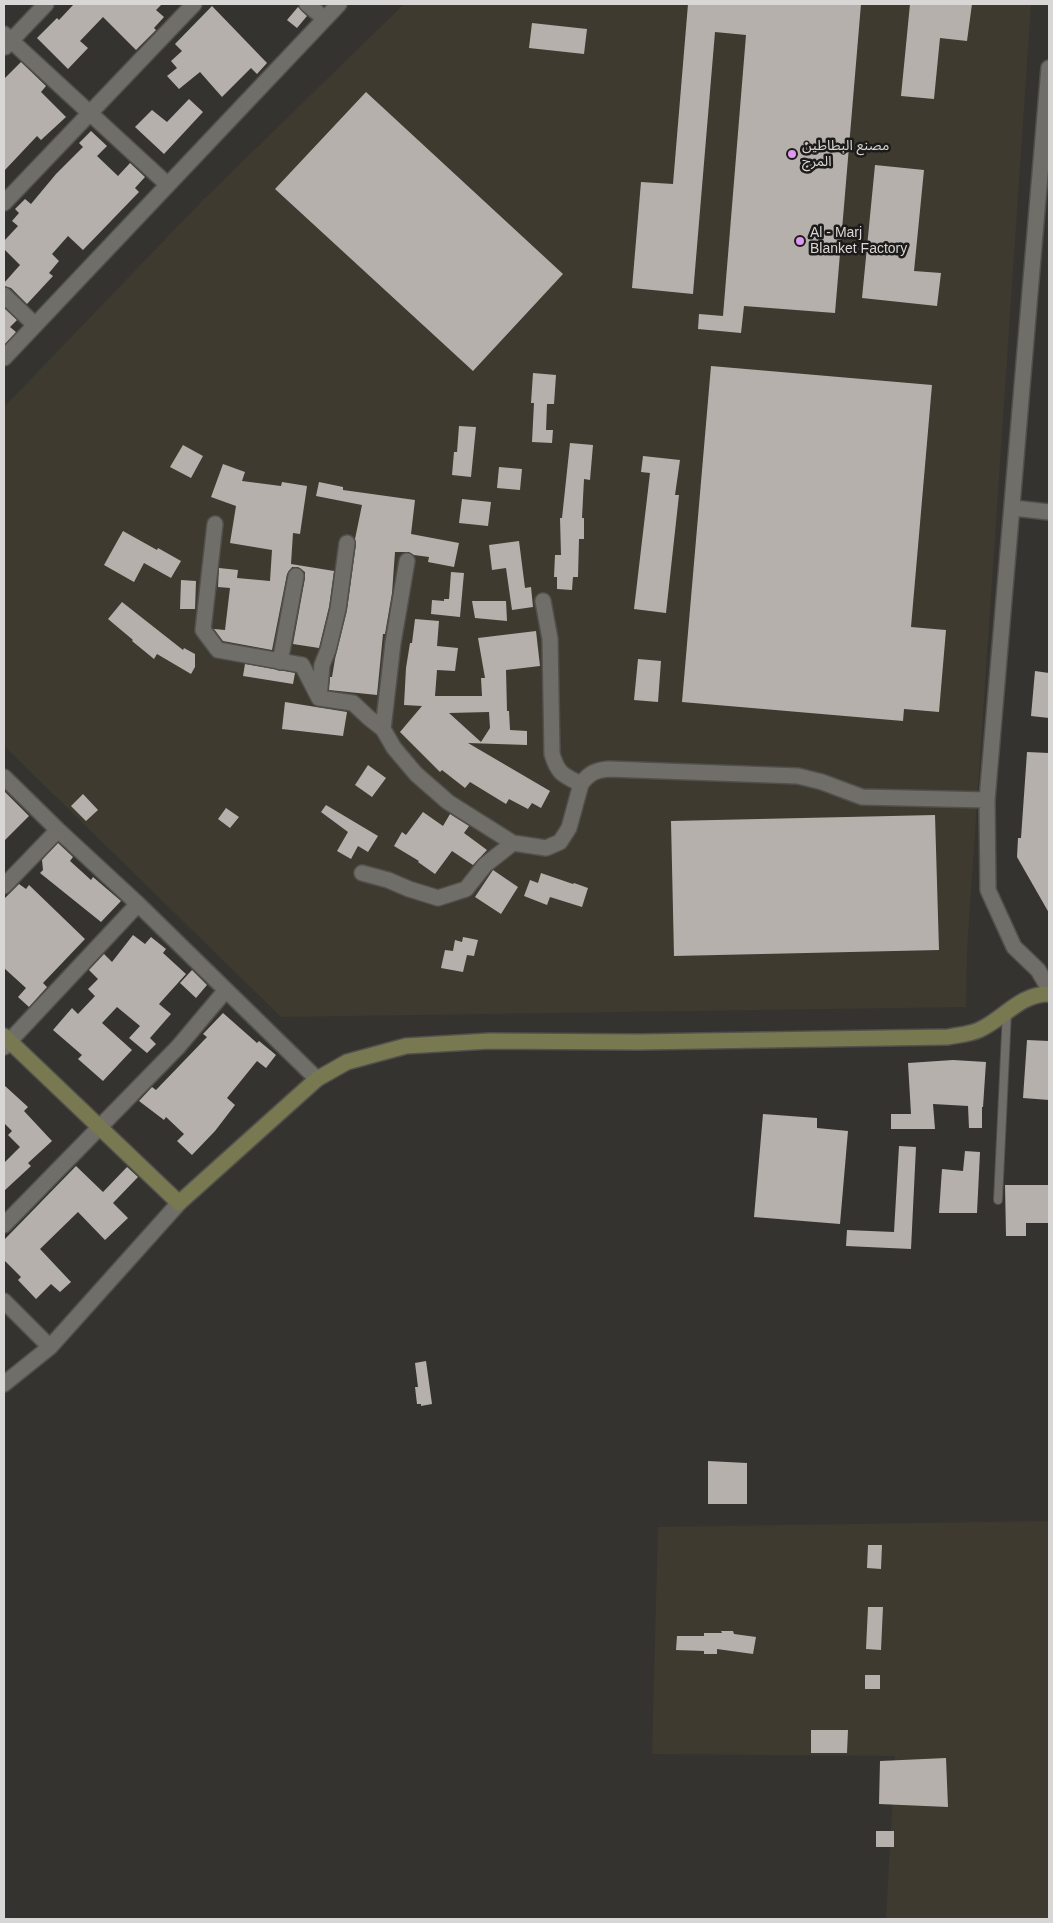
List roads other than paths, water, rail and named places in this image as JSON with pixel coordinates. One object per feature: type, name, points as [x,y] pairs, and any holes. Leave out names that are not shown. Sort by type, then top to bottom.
[{"type":"street","points":[[46,4],[6,40],[90,113],[168,185]]},
{"type":"street","points":[[4,203],[194,4]]},
{"type":"street","points":[[307,4],[325,19]]},
{"type":"street","points":[[4,358],[339,4]]},
{"type":"street","points":[[1049,68],[1013,508],[986,800],[988,890],[1014,947],[1038,970],[1049,989]]},
{"type":"street","points":[[4,295],[35,325]]},
{"type":"street","points":[[1013,508],[1049,512]]},
{"type":"street","points":[[216,524],[203,630],[218,650],[302,665],[319,698]]},
{"type":"street","points":[[319,698],[322,665],[328,650],[338,609],[348,542]]},
{"type":"street","points":[[383,729],[393,643],[408,561]]},
{"type":"street","points":[[280,662],[296,576]]},
{"type":"street","points":[[543,600],[550,639],[552,754],[556,767],[562,775],[581,784]]},
{"type":"street","points":[[319,698],[353,703],[383,729],[394,748],[416,774],[448,802],[513,843],[546,848],[560,842],[569,828],[581,784],[596,770],[798,776],[822,782],[862,798],[986,800]]},
{"type":"street","points":[[4,777],[317,1078]]},
{"type":"street","points":[[4,886],[58,830]]},
{"type":"street","points":[[362,873],[438,898],[466,889],[485,865],[513,843]]},
{"type":"street","points":[[138,904],[6,1041],[179,1203]]},
{"type":"street","points":[[4,1225],[178,1047],[226,990]]},
{"type":"street","points":[[4,1384],[50,1347],[179,1203],[317,1078],[347,1062],[406,1046],[488,1041],[639,1042],[948,1037],[978,1030],[1026,999],[1037,995],[1049,994]]},
{"type":"street","points":[[4,1301],[50,1347]]},
{"type":"lane","points":[[998,1200],[1007,1010]]},
{"type":"place","name":"مصنع البطاطين المرج","points":[[792,154]]},
{"type":"place","name":"Al - Marj Blanket Factory","points":[[800,241]]}]
